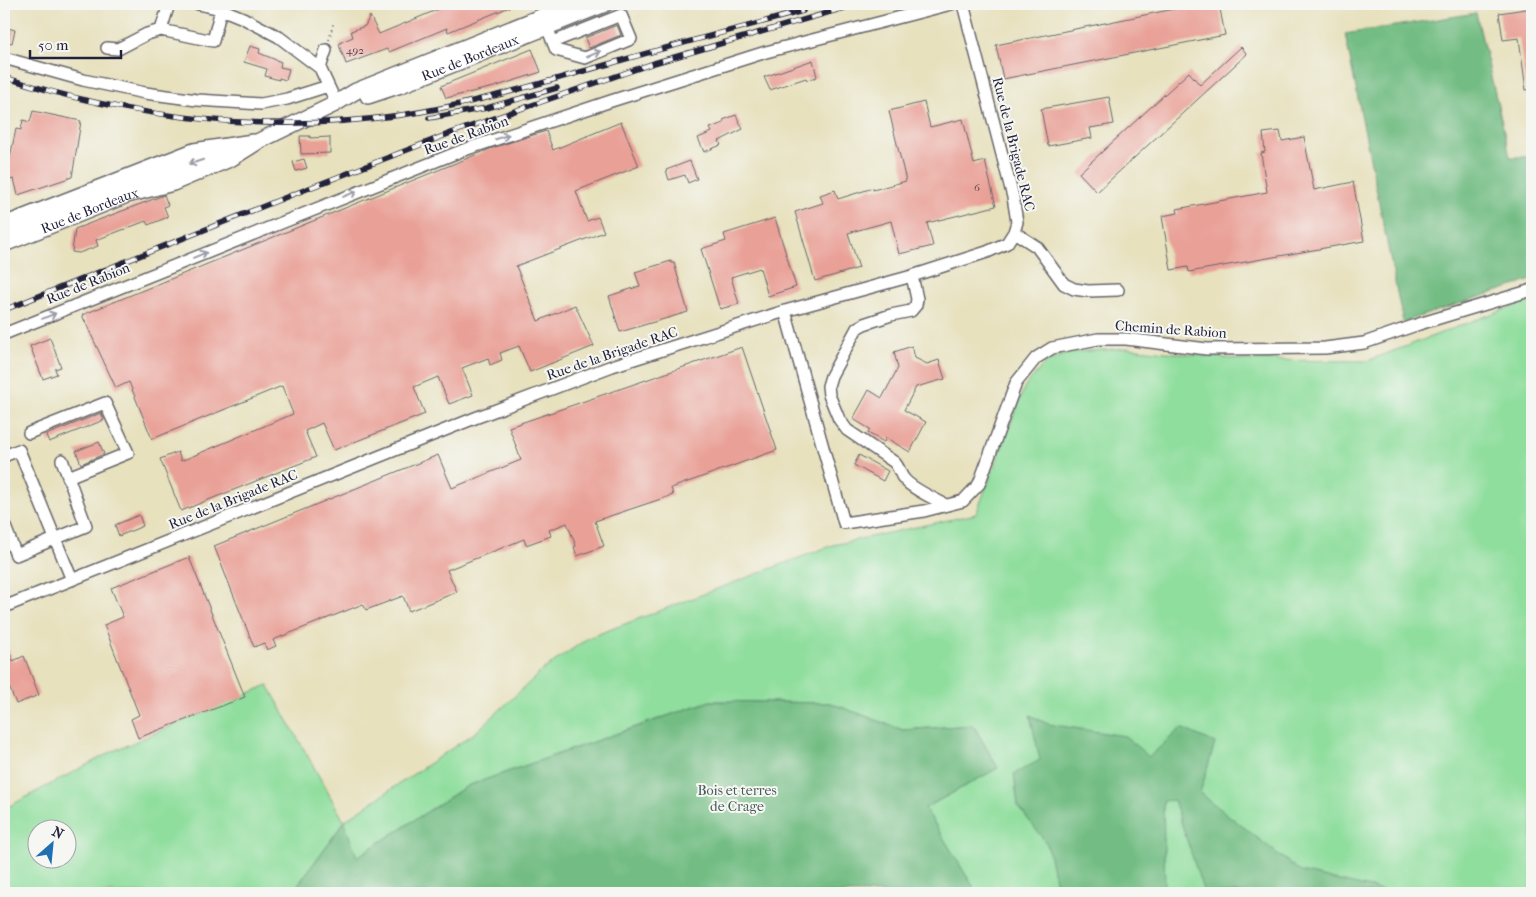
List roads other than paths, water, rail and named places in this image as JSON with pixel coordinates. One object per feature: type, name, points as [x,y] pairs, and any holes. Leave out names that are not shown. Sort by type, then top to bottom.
[{"type":"main road","name":"Rue de Bordeaux","points":[[4,244],[127,194],[145,189],[164,179],[192,176],[232,158],[259,141],[333,105],[356,91],[573,4]]},
{"type":"main road","name":"Rue de Bordeaux","points":[[333,105],[358,100],[401,86],[606,4]]},
{"type":"main road","name":"Rue de Bordeaux","points":[[4,225],[194,151],[259,141]]},
{"type":"street","points":[[161,30],[169,4]]},
{"type":"street","points":[[198,4],[221,9],[243,18],[279,38],[320,68],[333,96],[333,105]]},
{"type":"street","points":[[358,100],[386,85],[588,4]]},
{"type":"street","name":"Rue de Rabion","points":[[4,334],[461,151],[611,100],[757,55],[951,4]]},
{"type":"street","name":"Rue de la Brigade RAC","points":[[4,608],[475,418],[612,366],[785,311],[912,276],[987,252],[1007,243],[1014,232],[1017,222],[1013,197],[963,4]]},
{"type":"street","points":[[107,48],[118,49],[147,34],[161,30],[213,41],[221,9]]},
{"type":"street","points":[[547,27],[556,50],[585,58],[631,39],[620,10],[553,42]]},
{"type":"street","points":[[320,68],[326,50]]},
{"type":"street","points":[[4,58],[83,80],[145,93],[197,100],[261,104],[287,99],[328,86]]},
{"type":"street","points":[[4,235],[164,179],[259,141]]},
{"type":"street","points":[[1014,232],[1037,248],[1064,284],[1074,289],[1088,292],[1118,290]]},
{"type":"street","points":[[912,276],[917,299],[916,305],[911,311],[891,315],[857,328],[831,376],[828,386],[829,394],[839,419],[847,430],[894,462],[900,468],[904,479],[912,486],[946,505]]},
{"type":"street","name":"Chemin de Rabion","points":[[785,311],[844,523],[924,511],[963,501],[979,484],[1016,383],[1036,358],[1052,348],[1098,339],[1126,339],[1207,349],[1325,348],[1364,343],[1419,324],[1532,290]]},
{"type":"street","points":[[29,433],[105,403],[128,454],[68,477]]},
{"type":"street","points":[[4,456],[19,450],[72,580]]},
{"type":"street","points":[[4,524],[16,555],[86,526],[62,460]]},
{"type":"railway","points":[[4,310],[451,133],[654,63],[858,4]]},
{"type":"railway","points":[[4,77],[101,103],[200,119],[301,123],[351,121],[427,111],[480,99],[803,11]]},
{"type":"railway","points":[[429,118],[487,108],[557,88]]},
{"type":"park label","name":"Bois et terres de Crage","points":[[737,798]]}]
